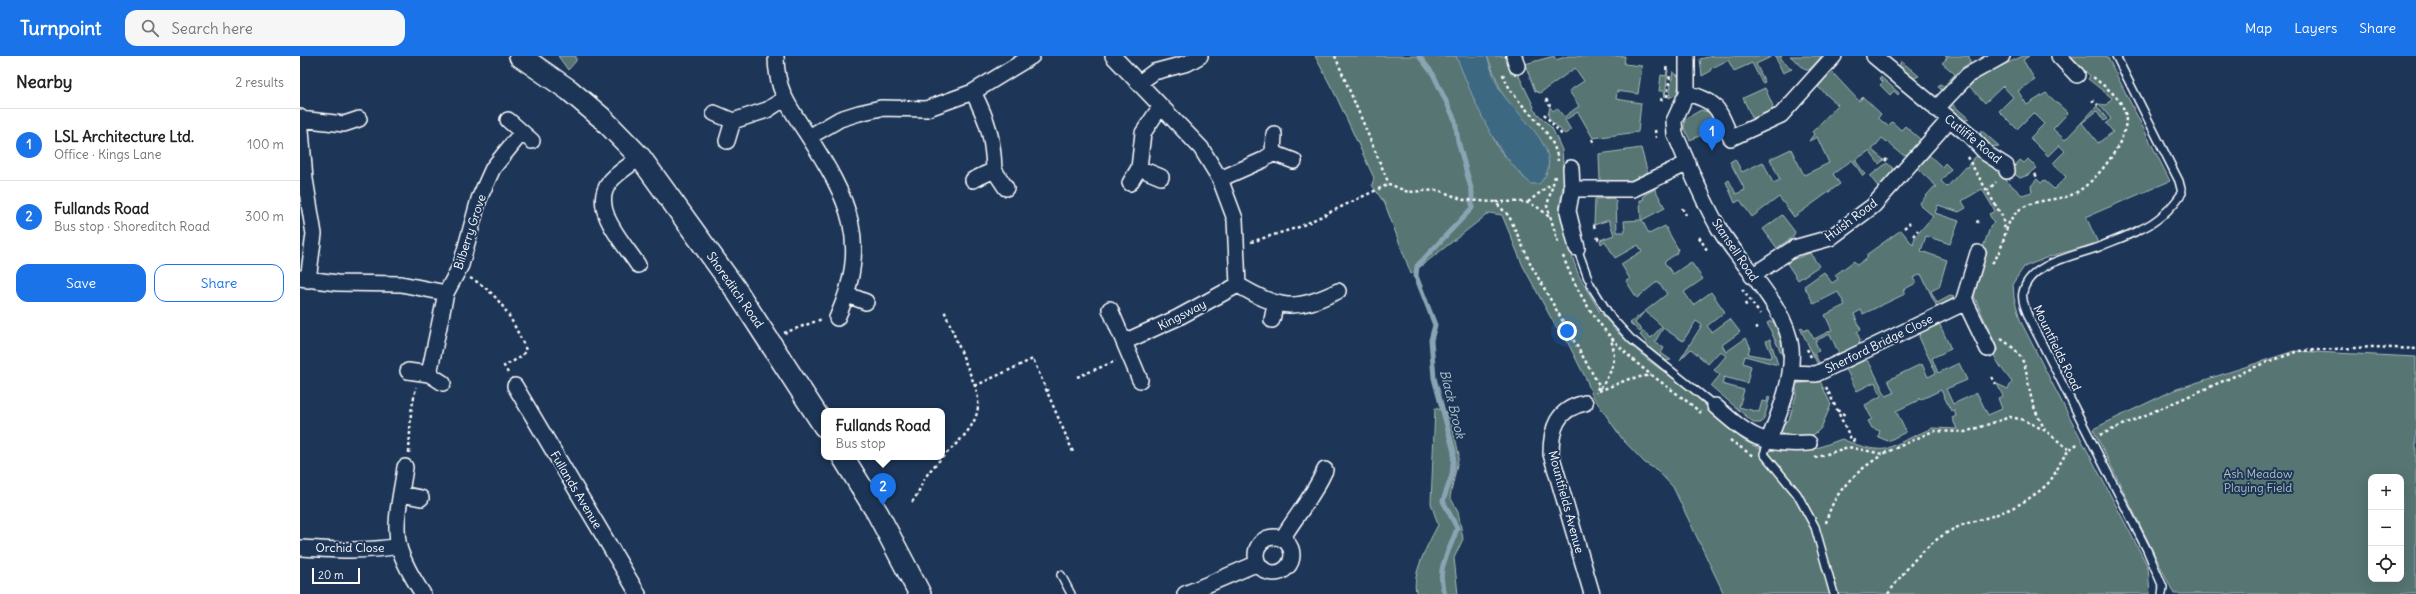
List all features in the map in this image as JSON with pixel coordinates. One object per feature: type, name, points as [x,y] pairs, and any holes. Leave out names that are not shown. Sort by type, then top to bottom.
[{"type":"main road","name":"Shoreditch Road","points":[[526,58],[569,90],[602,118],[640,157],[771,342],[821,421]]},
{"type":"main road","points":[[845,460],[878,514],[920,594]]},
{"type":"street","points":[[776,56],[778,81],[784,99],[833,179],[850,218],[855,248],[848,295],[837,318]]},
{"type":"street","points":[[808,136],[840,119],[859,113],[881,108],[926,109],[973,92],[1032,56]]},
{"type":"street","points":[[1113,56],[1201,148],[1220,179],[1235,219],[1235,246],[1238,285],[1275,305],[1317,301],[1338,291]]},
{"type":"street","points":[[1139,83],[1154,72],[1188,63],[1200,56]]},
{"type":"street","name":"Stansell Road","points":[[1687,56],[1687,93],[1674,121],[1674,134],[1720,230],[1777,311],[1788,335],[1791,349],[1790,373],[1768,442]]},
{"type":"street","points":[[1687,93],[1708,99],[1718,110],[1731,138],[1781,115],[1834,56]]},
{"type":"street","name":"Cutliffe Road","points":[[1874,56],[1987,154],[2006,166],[2007,171]]},
{"type":"street","name":"Cutliffe Road","points":[[1936,109],[1968,74],[2002,56]]},
{"type":"street","points":[[2059,56],[2077,75]]},
{"type":"street","points":[[973,92],[983,111],[993,140],[994,170],[1006,188]]},
{"type":"street","points":[[714,113],[733,121],[767,110],[784,99]]},
{"type":"street","points":[[1130,184],[1139,168],[1143,133],[1161,106]]},
{"type":"street","points":[[359,119],[334,129],[300,118],[301,154],[314,234],[304,279],[336,283],[401,284],[446,293]]},
{"type":"street","name":"Bilberry Grove","points":[[419,372],[446,293],[457,271],[479,199],[493,168],[527,137],[508,120]]},
{"type":"street","name":"Huish Road","points":[[1752,276],[1787,251],[1800,245],[1830,238],[1873,206],[1949,120]]},
{"type":"street","points":[[727,141],[733,121]]},
{"type":"street","points":[[1273,153],[1274,134]]},
{"type":"street","points":[[1220,179],[1263,160],[1273,153]]},
{"type":"street","points":[[1273,153],[1294,161]]},
{"type":"street","points":[[638,264],[606,215],[604,195],[610,183],[640,157]]},
{"type":"street","points":[[1572,189],[1633,189],[1688,164]]},
{"type":"street","points":[[1139,168],[1161,177]]},
{"type":"street","points":[[1564,168],[1572,189],[1568,200],[1568,219],[1577,248]]},
{"type":"street","points":[[973,180],[994,170]]},
{"type":"street","points":[[1978,253],[1964,294],[1966,302],[1988,349]]},
{"type":"street","name":"Kingsway","points":[[1127,349],[1178,318],[1238,285]]},
{"type":"street","points":[[848,295],[866,302]]},
{"type":"street","name":"Sherford Bridge Close","points":[[1790,373],[1816,374],[1966,302]]},
{"type":"street","points":[[1272,320],[1275,305]]},
{"type":"street","points":[[1110,309],[1140,380]]},
{"type":"street","points":[[419,372],[444,383]]},
{"type":"street","name":"Fullands Avenue","points":[[514,386],[638,594]]},
{"type":"street","name":"Mountfields Avenue","points":[[1585,403],[1574,406],[1562,415],[1551,436],[1551,454],[1592,594]]},
{"type":"street","points":[[1715,406],[1751,435],[1768,442],[1780,444],[1809,443]]},
{"type":"street","name":"Orchid Close","points":[[405,467],[398,516],[399,546],[410,574],[423,594]]},
{"type":"street","points":[[1282,539],[1293,521],[1318,498],[1325,470]]},
{"type":"street","points":[[401,494],[421,498]]},
{"type":"street","points":[[1268,539],[1282,539],[1291,549],[1291,562],[1282,572],[1268,572],[1258,563],[1258,549],[1262,543],[1268,539]]},
{"type":"street","name":"Orchid Close","points":[[300,548],[353,551],[399,546]]},
{"type":"street","points":[[1185,594],[1258,563]]},
{"type":"lane","name":"Mountfields Road","points":[[2116,56],[2179,181],[2182,193],[2169,212],[2143,229],[2099,247],[2052,262],[2029,278],[2022,292],[2024,306],[2029,318],[2147,550],[2163,587],[2162,594]]},
{"type":"lane","points":[[1577,248],[1589,281],[1610,316],[1631,339],[1715,406]]},
{"type":"lane","points":[[1768,442],[1764,454],[1797,494],[1815,526],[1834,594]]},
{"type":"lane","points":[[1061,575],[1072,594]]},
{"type":"path","points":[[1334,56],[1389,184],[1408,192],[1438,190],[1464,200],[1528,202],[1535,204],[1549,218]]},
{"type":"path","points":[[1666,70],[1667,66]]},
{"type":"path","points":[[1666,102],[1672,66]]},
{"type":"path","points":[[1990,264],[2002,249],[2008,222],[2020,210],[2037,202],[2060,198],[2080,190],[2102,169],[2124,133],[2125,113],[2114,93],[2085,68],[2077,75]]},
{"type":"path","points":[[1502,72],[1512,90],[1551,137],[1564,168]]},
{"type":"path","points":[[1661,101],[1662,97]]},
{"type":"path","points":[[1546,99],[1550,106]]},
{"type":"path","points":[[2092,100],[2098,105]]},
{"type":"path","points":[[1544,114],[1563,137],[1566,135]]},
{"type":"path","points":[[1655,130],[1656,138]]},
{"type":"path","points":[[1592,139],[1595,145]]},
{"type":"path","points":[[1885,161],[1888,158]]},
{"type":"path","points":[[1968,158],[2002,216],[2006,231]]},
{"type":"path","points":[[2035,174],[2038,178]]},
{"type":"path","points":[[1555,175],[1548,197],[1549,218],[1560,245]]},
{"type":"path","points":[[1528,202],[1546,190],[1553,183]]},
{"type":"path","points":[[1235,246],[1299,227],[1389,184]]},
{"type":"path","points":[[1495,202],[1509,216],[1532,267],[1599,385],[1598,391]]},
{"type":"path","points":[[1682,208],[1686,215]]},
{"type":"path","points":[[1977,223],[1979,218]]},
{"type":"path","points":[[1904,228],[1910,223]]},
{"type":"path","points":[[1913,236],[1918,230]]},
{"type":"path","points":[[1698,237],[1707,250]]},
{"type":"path","points":[[1562,252],[1571,277],[1584,302],[1610,338],[1652,375],[1681,396],[1702,415]]},
{"type":"path","points":[[457,271],[491,290],[513,321],[526,350],[521,356],[504,366],[514,386]]},
{"type":"path","points":[[1738,288],[1740,287],[1764,320]]},
{"type":"path","points":[[944,310],[979,397],[979,410],[973,423],[945,455]]},
{"type":"path","points":[[771,342],[786,332],[824,319],[837,318]]},
{"type":"path","points":[[1585,403],[1598,391],[1606,379],[1614,360],[1615,351],[1610,338]]},
{"type":"path","points":[[1999,338],[2016,350],[2027,368],[2033,404],[2046,431]]},
{"type":"path","points":[[1888,594],[1909,565],[1932,542],[1960,526],[1995,515],[2016,506],[2044,488],[2057,472],[2068,449],[2262,364],[2298,351],[2372,348],[2416,349]]},
{"type":"path","points":[[1077,377],[1127,349]]},
{"type":"path","points":[[975,386],[1033,359],[1073,452]]},
{"type":"path","points":[[405,467],[411,447],[411,412],[419,372]]},
{"type":"path","points":[[1598,391],[1630,378],[1652,375]]},
{"type":"path","points":[[1992,377],[1996,384]]},
{"type":"path","points":[[1046,391],[1051,388]]},
{"type":"path","points":[[1837,410],[1845,415]]},
{"type":"path","points":[[1821,544],[1827,518],[1835,499],[1858,471],[1883,454],[1908,440],[1929,431],[1972,431],[2003,417],[2010,417],[2024,420],[2046,431],[2068,449]]},
{"type":"path","points":[[1933,427],[1935,431]]},
{"type":"path","points":[[1725,436],[1749,454],[1765,462],[1771,462]]},
{"type":"path","points":[[1809,459],[1830,454],[1848,447],[1883,454]]},
{"type":"path","points":[[1874,453],[1875,449]]},
{"type":"path","points":[[912,502],[927,474],[941,460]]},
{"type":"green space","points":[[558,56],[576,56],[576,61],[568,70]]},
{"type":"green space","points":[[1315,56],[1456,56],[1498,148],[1524,178],[1545,172],[1547,156],[1502,93],[1487,56],[1505,56],[1511,74],[1517,72],[1534,107],[1533,109],[1552,128],[1562,150],[1564,179],[1559,210],[1579,276],[1600,312],[1618,333],[1648,360],[1690,391],[1743,440],[1758,448],[1785,451],[1817,448],[1842,439],[1869,448],[1886,449],[1932,428],[1957,429],[1952,418],[1956,416],[1954,410],[1951,411],[1941,390],[1920,400],[1919,398],[1917,401],[1896,411],[1906,432],[1888,441],[1878,437],[1880,431],[1872,428],[1868,421],[1872,419],[1865,405],[1881,396],[1875,382],[1857,391],[1846,369],[1865,360],[1869,362],[1886,396],[1894,393],[1888,380],[1919,365],[1922,364],[1928,377],[1936,373],[1919,337],[1920,333],[1939,323],[1951,349],[1932,358],[1938,373],[1959,363],[1967,380],[1946,389],[1953,404],[1977,393],[1988,415],[2002,409],[1998,398],[2003,396],[1997,384],[2008,389],[2012,382],[2000,366],[1993,353],[1998,350],[1974,296],[1987,252],[1982,250],[1991,225],[1994,223],[1989,214],[1995,211],[1982,189],[1962,201],[1966,208],[1959,212],[1938,205],[1935,213],[1959,221],[1950,244],[1926,236],[1921,251],[1947,260],[1939,287],[1931,291],[1937,303],[1950,296],[1954,297],[1952,299],[1937,307],[1921,274],[1913,278],[1916,283],[1903,290],[1905,294],[1863,314],[1861,310],[1854,314],[1861,330],[1857,332],[1860,340],[1859,345],[1839,354],[1830,334],[1815,341],[1819,351],[1814,353],[1820,364],[1818,365],[1800,328],[1802,327],[1804,331],[1808,329],[1814,339],[1832,330],[1825,315],[1845,305],[1838,292],[1814,304],[1804,286],[1824,272],[1832,283],[1838,279],[1835,275],[1854,261],[1857,265],[1868,257],[1866,255],[1901,230],[1913,245],[1915,237],[1933,216],[1919,204],[1934,187],[1937,187],[1919,170],[1919,167],[1929,155],[1942,167],[1945,163],[1951,169],[1941,181],[1947,187],[1965,167],[1969,167],[1968,165],[1978,154],[2022,195],[2032,192],[2031,186],[2037,179],[2041,183],[2044,180],[2054,189],[2066,177],[2053,163],[2065,151],[2059,145],[2048,156],[2030,138],[2044,124],[2033,113],[2017,129],[1999,111],[2013,97],[2003,86],[1985,103],[1969,86],[1986,73],[2023,56],[2029,56],[2023,60],[2035,80],[2018,91],[2027,105],[2046,93],[2068,113],[2053,129],[2065,140],[2097,106],[2107,119],[2104,121],[2097,111],[2082,123],[2098,143],[2113,132],[2106,123],[2111,119],[2099,104],[2106,105],[2112,98],[2088,79],[2090,76],[2071,56],[2107,56],[2170,181],[2086,217],[2098,243],[2048,257],[2024,267],[2013,283],[2014,298],[2021,322],[2148,567],[2150,594],[1724,594],[1673,487],[1657,470],[1645,463],[1623,440],[1592,395],[1587,381],[1566,339],[1557,329],[1523,266],[1502,215],[1489,213],[1411,274],[1385,204],[1372,185],[1374,178],[1336,96]]},
{"type":"green space","points":[[1554,56],[1556,60],[1568,56],[1625,56],[1624,64],[1642,66],[1638,94],[1617,91],[1616,99],[1641,103],[1638,132],[1593,138],[1578,112],[1565,120],[1571,130],[1565,134],[1550,120],[1548,115],[1550,107],[1553,111],[1557,108],[1564,117],[1579,106],[1569,91],[1584,81],[1575,68],[1540,93],[1535,91],[1525,64]]},
{"type":"green space","points":[[1713,56],[1773,56],[1756,64],[1765,82],[1762,83],[1752,63],[1734,71],[1728,60],[1710,69],[1711,71],[1702,76],[1700,59]]},
{"type":"green space","points":[[1775,56],[1782,56],[1780,59],[1792,69],[1783,73]]},
{"type":"green space","points":[[1790,56],[1821,57],[1809,70],[1806,70]]},
{"type":"green space","points":[[1945,56],[1969,56],[1970,63],[1962,68],[1942,90],[1938,87],[1940,84],[1944,86],[1955,74],[1942,63],[1947,58]]},
{"type":"green space","points":[[1901,61],[1919,76],[1912,79],[1899,67]]},
{"type":"green space","points":[[1667,70],[1665,97],[1664,91],[1659,91],[1661,75],[1666,76]]},
{"type":"green space","points":[[1673,71],[1680,78],[1677,94],[1669,98]]},
{"type":"green space","points":[[1831,71],[1859,101],[1863,97],[1881,114],[1878,118],[1888,126],[1892,122],[1901,130],[1905,126],[1921,140],[1908,154],[1903,155],[1882,138],[1872,150],[1884,160],[1879,164],[1869,151],[1855,160],[1865,174],[1863,176],[1852,160],[1833,174],[1840,184],[1794,217],[1779,197],[1752,217],[1740,200],[1735,203],[1726,182],[1729,180],[1736,194],[1745,190],[1730,162],[1735,159],[1742,172],[1763,162],[1773,183],[1780,180],[1770,159],[1791,149],[1804,175],[1829,163],[1817,137],[1809,141],[1814,134],[1812,132],[1838,105],[1818,87]]},
{"type":"green space","points":[[1881,77],[1899,93],[1898,95],[1894,91],[1890,95],[1880,85],[1883,82],[1879,78]]},
{"type":"green space","points":[[1765,88],[1773,106],[1771,111],[1753,120],[1743,98]]},
{"type":"green space","points":[[1951,103],[1969,119],[1962,122],[1949,111]]},
{"type":"green space","points":[[1701,110],[1711,113],[1718,128],[1690,140],[1684,128],[1685,119]]},
{"type":"green space","points":[[1981,130],[1999,146],[1990,147],[1980,137]]},
{"type":"green space","points":[[1641,148],[1648,174],[1631,181],[1600,182],[1599,154]]},
{"type":"green space","points":[[2028,159],[2037,168],[2028,175],[2020,178],[2010,171],[2020,160],[2024,163]]},
{"type":"green space","points":[[1887,163],[1895,170],[1879,188],[1870,176]]},
{"type":"green space","points":[[1655,189],[1665,208],[1642,220],[1649,234],[1665,226],[1678,249],[1676,254],[1664,262],[1673,274],[1691,262],[1703,279],[1684,292],[1693,305],[1711,292],[1725,312],[1707,326],[1712,332],[1730,319],[1740,332],[1722,345],[1726,352],[1746,338],[1750,346],[1748,354],[1770,358],[1772,355],[1766,341],[1770,339],[1778,365],[1745,356],[1743,363],[1751,366],[1747,383],[1724,377],[1722,384],[1744,390],[1739,407],[1759,412],[1762,401],[1767,402],[1768,397],[1770,397],[1764,419],[1761,423],[1754,423],[1711,386],[1720,375],[1714,370],[1726,356],[1720,351],[1708,364],[1691,349],[1680,360],[1702,325],[1696,321],[1683,341],[1663,328],[1655,342],[1664,348],[1661,353],[1671,360],[1666,361],[1646,346],[1646,342],[1640,335],[1643,331],[1651,338],[1662,326],[1645,311],[1667,294],[1658,281],[1637,298],[1626,281],[1630,279],[1621,264],[1642,251],[1638,245],[1615,258],[1605,241],[1601,244],[1600,240],[1614,235],[1609,220],[1594,225],[1595,199],[1613,198],[1616,201],[1617,232],[1625,232],[1624,221],[1641,220],[1640,200],[1643,200],[1644,195]]},
{"type":"green space","points":[[1782,215],[1795,232],[1793,237],[1777,248],[1763,229]]},
{"type":"green space","points":[[1810,253],[1819,266],[1798,280],[1786,262]]},
{"type":"green space","points":[[1644,312],[1635,323],[1642,330],[1640,332],[1630,323]]},
{"type":"green space","points":[[1771,321],[1776,323],[1781,337],[1784,359],[1767,323]]},
{"type":"green space","name":"Ash Meadow Playing Field","points":[[2294,351],[2416,357],[2416,594],[2174,594],[2093,429],[2174,390]]},
{"type":"green space","points":[[1820,381],[1831,405],[1821,428],[1811,436],[1784,437],[1780,429],[1782,423],[1789,420],[1797,392],[1794,384]]},
{"type":"green space","points":[[1435,408],[1450,413],[1459,455],[1450,497],[1458,511],[1463,539],[1454,558],[1458,594],[1417,594],[1415,587],[1418,569],[1438,525],[1431,503]]},
{"type":"water","points":[[1456,56],[1487,56],[1495,80],[1502,93],[1538,136],[1545,148],[1548,160],[1547,172],[1539,184],[1531,184],[1517,171],[1495,141],[1470,91]]},
{"type":"waterway","name":"Black Brook","points":[[1419,56],[1433,74],[1455,120],[1458,141],[1472,192],[1472,208],[1417,266],[1416,276],[1435,325],[1431,340],[1434,378],[1454,452],[1452,475],[1443,501],[1457,528],[1442,568],[1442,585],[1445,594]]},
{"type":"place","name":"LSL Architecture Ltd.","points":[[1712,151]]},
{"type":"place","name":"Fullands Road","points":[[883,506]]}]
